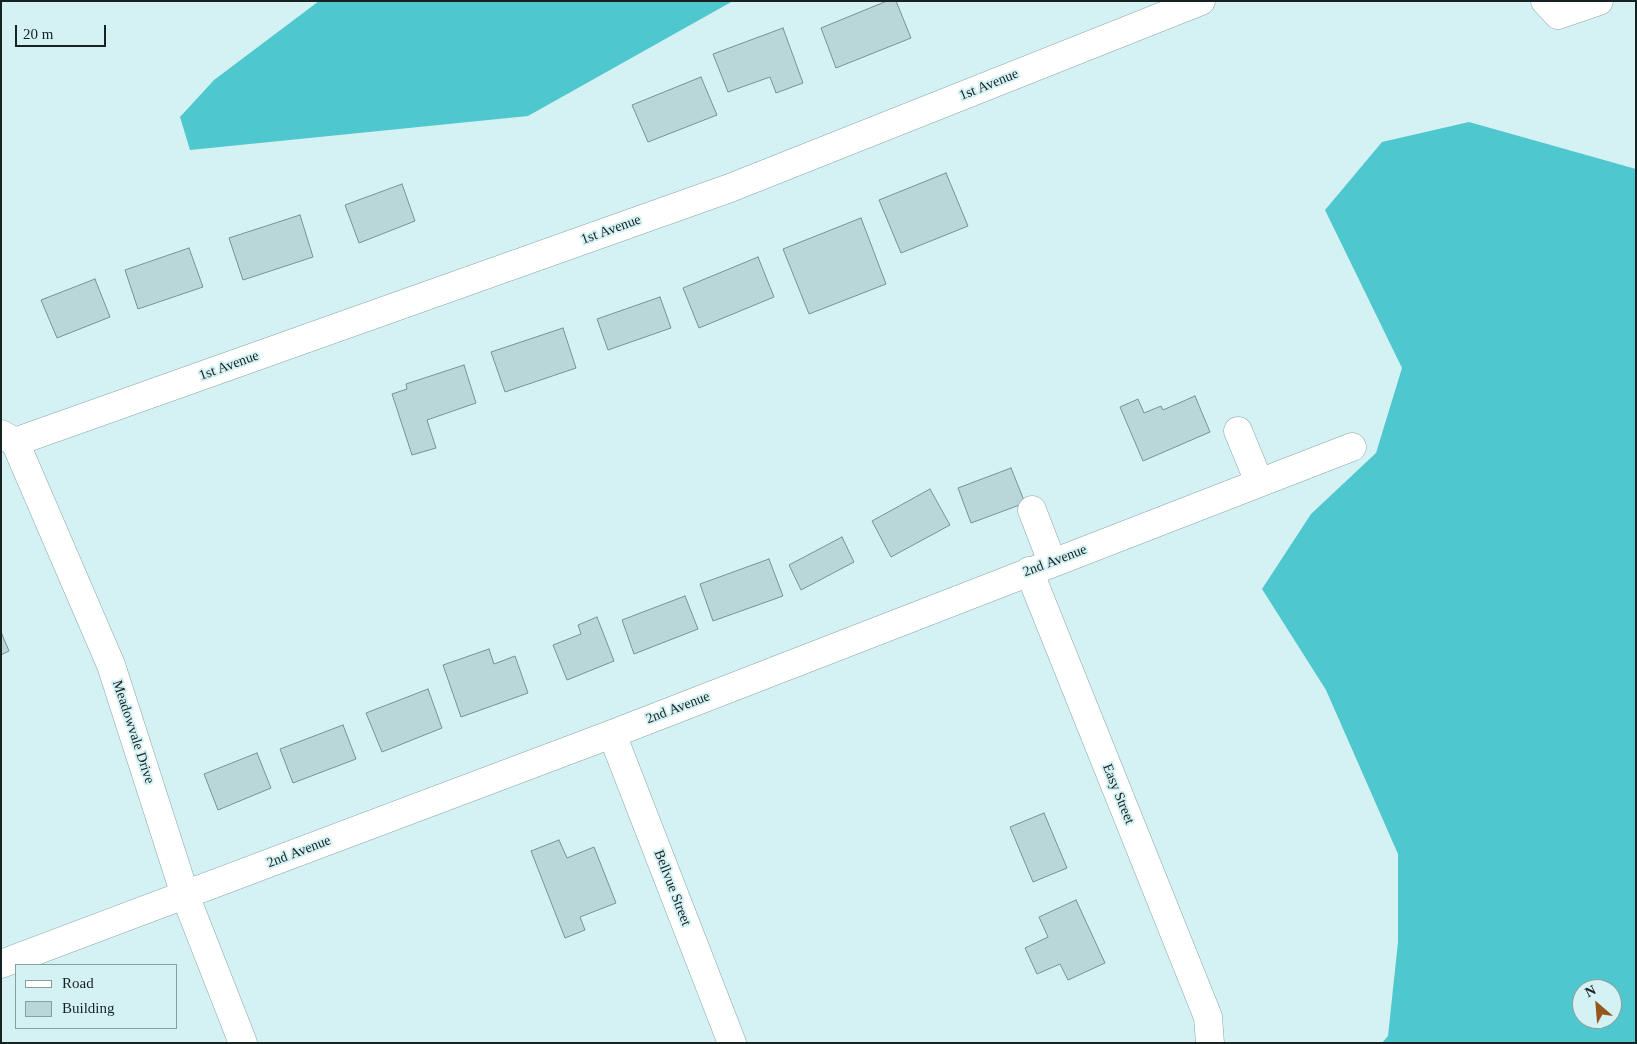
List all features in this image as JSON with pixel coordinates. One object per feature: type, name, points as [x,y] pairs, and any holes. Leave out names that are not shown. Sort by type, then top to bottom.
[{"type":"street","name":"1st Avenue","points":[[8,438],[730,188],[1201,1]]},
{"type":"street","points":[[1545,1],[1558,15],[1599,1]]},
{"type":"street","points":[[1238,431],[1259,482]]},
{"type":"street","name":"Meadowvale Drive","points":[[8,438],[111,665],[185,895],[243,1043]]},
{"type":"street","name":"2nd Avenue","points":[[1,964],[612,734],[1352,447]]},
{"type":"street","name":"Easy Street","points":[[1032,510],[1041,567],[1209,1030]]},
{"type":"street","name":"Bellvue Street","points":[[612,734],[732,1043]]},
{"type":"shaded area","points":[[319,1],[733,1],[528,116],[190,150],[180,117],[214,80]]},
{"type":"shaded area","points":[[1469,122],[1636,169],[1636,1043],[1382,1043],[1388,1036],[1398,942],[1398,854],[1326,690],[1262,589],[1311,514],[1376,453],[1402,368],[1325,210],[1382,142]]},
{"type":"building","points":[[887,1],[896,1],[911,38],[836,68],[821,28]]},
{"type":"building","points":[[783,28],[803,83],[776,93],[770,77],[728,92],[713,54]]},
{"type":"building","points":[[701,77],[717,115],[648,142],[632,105]]},
{"type":"building","points":[[946,173],[968,226],[901,253],[879,200]]},
{"type":"building","points":[[402,184],[415,221],[359,243],[345,205]]},
{"type":"building","points":[[300,215],[313,257],[243,280],[229,238]]},
{"type":"building","points":[[861,218],[886,284],[809,314],[783,249]]},
{"type":"building","points":[[189,248],[203,287],[138,309],[125,270]]},
{"type":"building","points":[[758,257],[774,297],[699,328],[683,288]]},
{"type":"building","points":[[95,279],[110,317],[57,338],[41,300]]},
{"type":"building","points":[[660,297],[671,328],[608,350],[597,319]]},
{"type":"building","points":[[563,328],[576,368],[505,392],[491,352]]},
{"type":"building","points":[[464,365],[476,403],[427,420],[436,448],[412,455],[392,394],[407,389],[406,384]]},
{"type":"building","points":[[1195,396],[1210,432],[1143,461],[1120,407],[1138,399],[1144,413],[1161,406],[1163,410]]},
{"type":"building","points":[[1011,468],[1025,503],[971,523],[958,488]]},
{"type":"building","points":[[930,489],[950,525],[891,557],[872,521]]},
{"type":"building","points":[[842,537],[854,562],[801,590],[789,565]]},
{"type":"building","points":[[769,559],[783,596],[713,621],[700,584]]},
{"type":"building","points":[[685,596],[698,629],[634,654],[622,620]]},
{"type":"building","points":[[597,617],[614,661],[567,680],[553,645],[581,634],[578,625]]},
{"type":"building","points":[[1,632],[9,651],[1,655]]},
{"type":"building","points":[[489,649],[494,664],[515,656],[528,693],[461,717],[443,665]]},
{"type":"building","points":[[428,689],[442,728],[382,752],[366,713]]},
{"type":"building","points":[[343,725],[356,759],[293,783],[280,749]]},
{"type":"building","points":[[257,753],[271,788],[218,810],[204,774]]},
{"type":"building","points":[[1044,813],[1067,868],[1033,882],[1010,827]]},
{"type":"building","points":[[559,840],[567,858],[594,847],[616,903],[580,917],[585,930],[565,938],[531,851]]},
{"type":"building","points":[[1076,900],[1105,963],[1068,980],[1060,964],[1037,974],[1025,948],[1048,937],[1039,917]]}]
